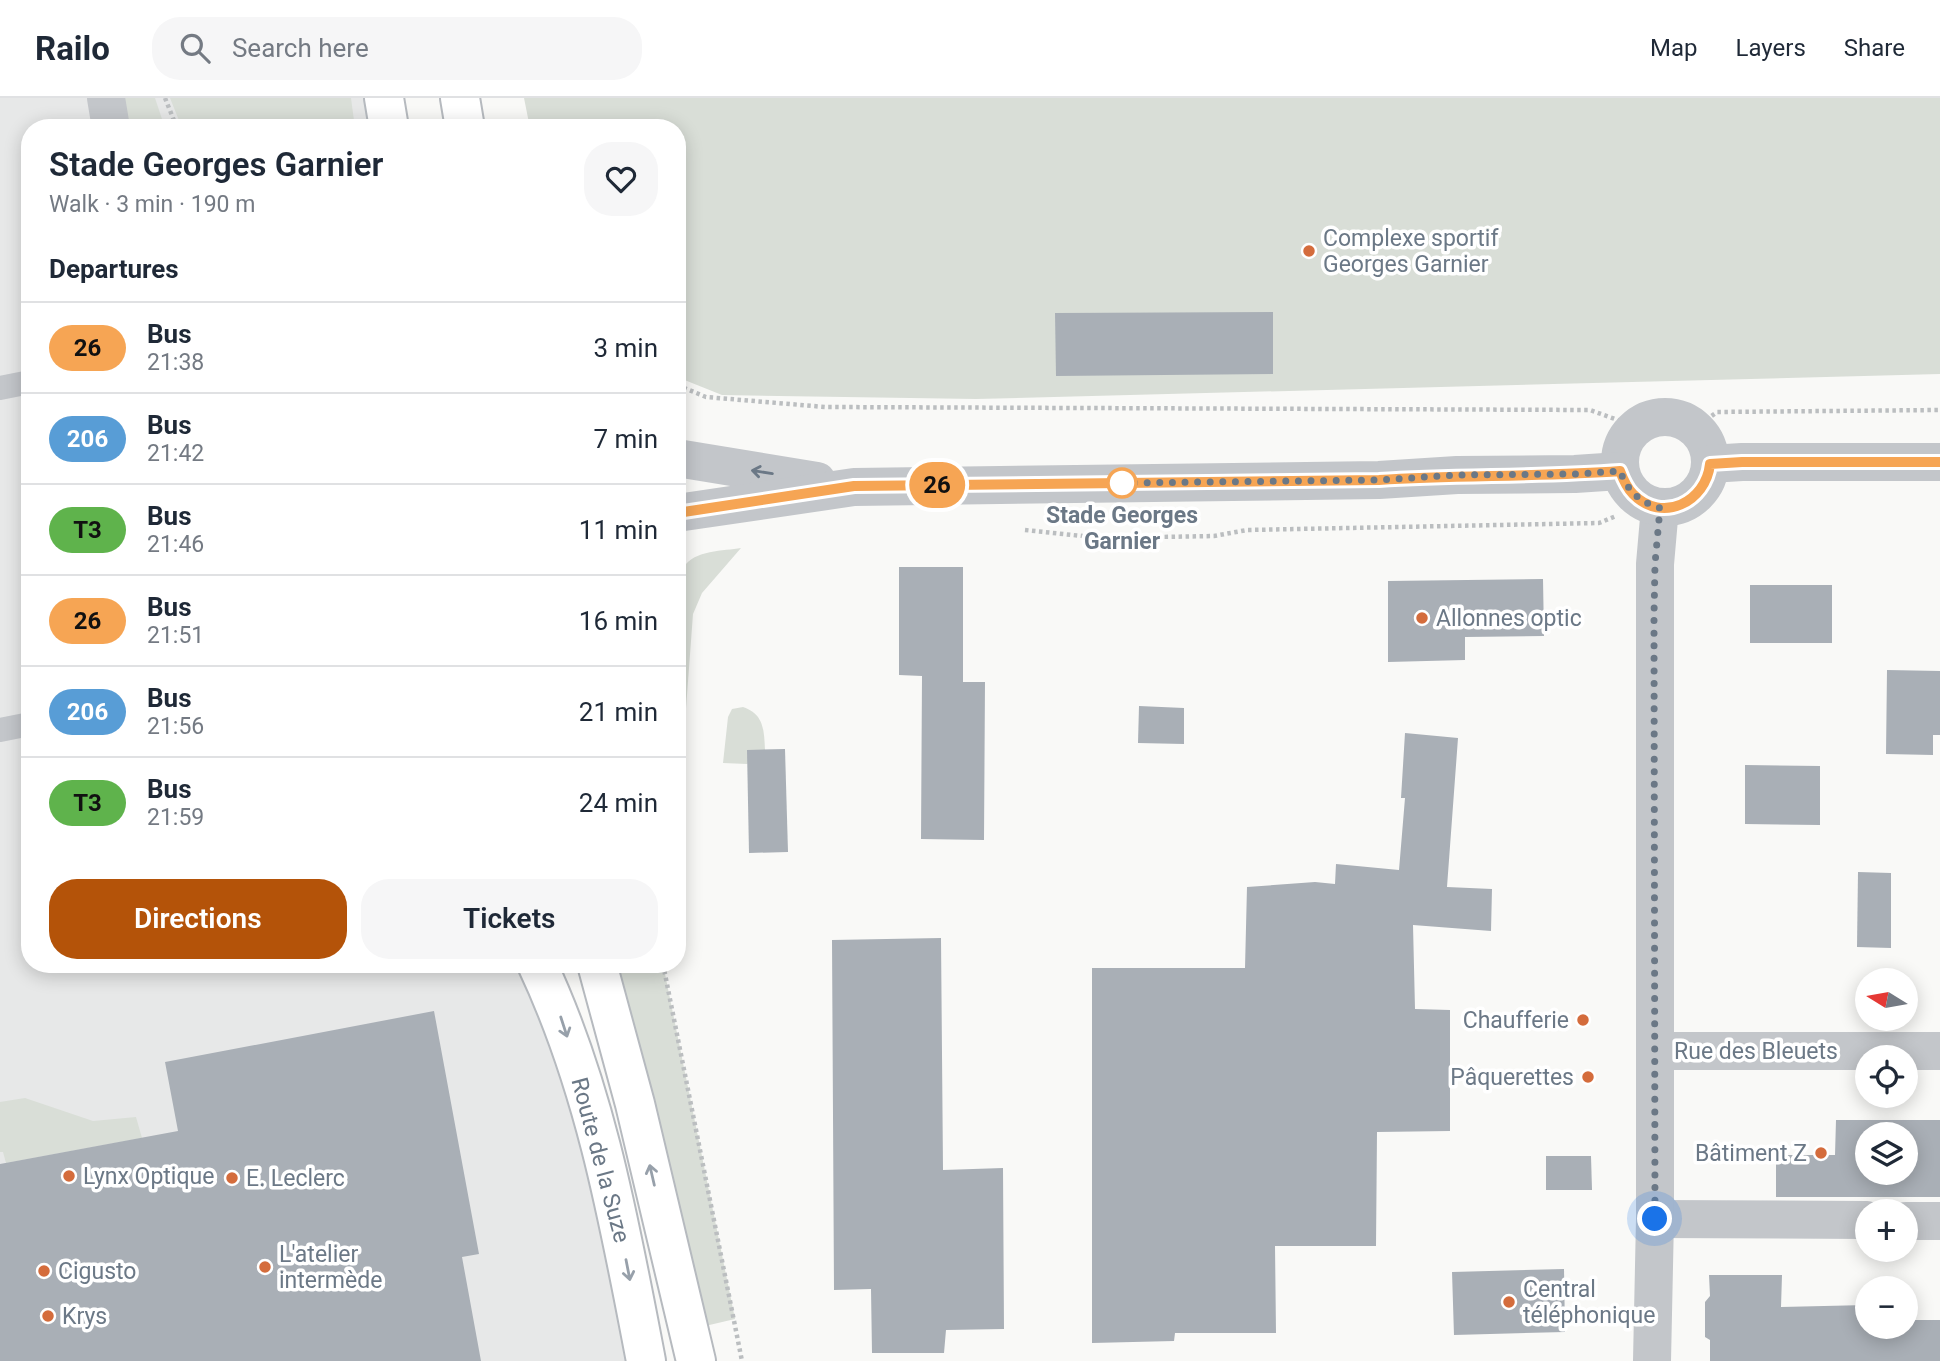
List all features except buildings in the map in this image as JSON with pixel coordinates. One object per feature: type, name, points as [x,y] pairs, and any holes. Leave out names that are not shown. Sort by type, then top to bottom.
[{"type":"main road","points":[[384,98],[388,119]]},
{"type":"main road","points":[[460,98],[464,119]]},
{"type":"main road","name":"Route de la Suze","points":[[541,973],[556,1005],[613,1191],[646,1361]]},
{"type":"main road","name":"Route de la Suze","points":[[599,973],[635,1104],[696,1361]]},
{"type":"street","points":[[106,98],[110,119]]},
{"type":"street","points":[[1666,417],[1677,418],[1695,428],[1709,451],[1710,464],[1706,482],[1695,497],[1679,506],[1652,505],[1633,495],[1620,471],[1621,451],[1624,442],[1637,427],[1646,421],[1666,417]]},
{"type":"street","points":[[686,459],[854,486]]},
{"type":"street","points":[[1710,464],[1940,462]]},
{"type":"street","points":[[686,512],[854,486],[1379,480],[1620,471]]},
{"type":"street","points":[[1652,505],[1655,1051],[1652,1361]]},
{"type":"street","name":"Rue des Bleuets","points":[[1655,1051],[1940,1051]]},
{"type":"street","points":[[1655,1219],[1855,1220]]},
{"type":"street","points":[[1918,1221],[1940,1221]]},
{"type":"lane","points":[[0,388],[21,384]]},
{"type":"lane","points":[[0,730],[21,726]]},
{"type":"path","points":[[165,98],[173,119]]},
{"type":"path","points":[[686,389],[706,397],[825,407],[1590,410],[1637,427]]},
{"type":"path","points":[[1695,428],[1717,412],[1940,410]]},
{"type":"path","points":[[1013,530],[1101,538],[1214,536],[1247,530],[1599,523],[1652,505]]},
{"type":"path","points":[[665,973],[742,1361]]},
{"type":"shaded area","points":[[0,98],[384,98],[388,119],[21,119],[21,973],[531,973],[556,1005],[646,1361],[0,1361]]},
{"type":"shaded area","points":[[120,98],[155,98],[162,119],[124,119]]},
{"type":"shaded area","points":[[170,98],[351,98],[354,119],[178,119]]},
{"type":"shaded area","name":"Complexe sportif Georges Garnier","points":[[524,98],[1940,98],[1940,374],[976,399],[722,395],[686,381],[686,119],[528,119]]},
{"type":"shaded area","points":[[741,548],[702,593],[693,614],[686,708],[686,565],[695,557]]},
{"type":"shaded area","points":[[743,707],[759,718],[765,750],[747,764],[723,763],[728,717],[732,709]]},
{"type":"shaded area","points":[[599,973],[665,973],[735,1319],[688,1330]]},
{"type":"shaded area","points":[[25,1098],[93,1121],[136,1117],[142,1138],[6,1163],[3,1152],[0,1152],[0,1102]]},
{"type":"bus line","name":"26","points":[[686,512],[854,486],[1379,480],[1620,471],[1633,495],[1645,503],[1669,508],[1695,497],[1706,482],[1710,464],[1940,462]]},
{"type":"place","name":"Complexe sportif Georges Garnier","points":[[1309,251]]},
{"type":"place","name":"Stade Georges Garnier","points":[[1122,483]]},
{"type":"place","name":"Allonnes optic","points":[[1422,618]]},
{"type":"place","name":"Chaufferie","points":[[1583,1020]]},
{"type":"place","name":"Pâquerettes","points":[[1588,1077]]},
{"type":"place","name":"Bâtiment Z","points":[[1821,1153]]},
{"type":"place","name":"Lynx Optique","points":[[69,1176]]},
{"type":"place","name":"E. Leclerc","points":[[232,1178]]},
{"type":"place","name":"L'atelier intermède","points":[[265,1267]]},
{"type":"place","name":"Cigusto","points":[[44,1271]]},
{"type":"place","name":"Central téléphonique","points":[[1509,1302]]},
{"type":"place","name":"Krys","points":[[48,1316]]},
{"type":"route","points":[[1122,483],[1379,480],[1620,471],[1633,495],[1660,508],[1654,616],[1655,1219]]}]
